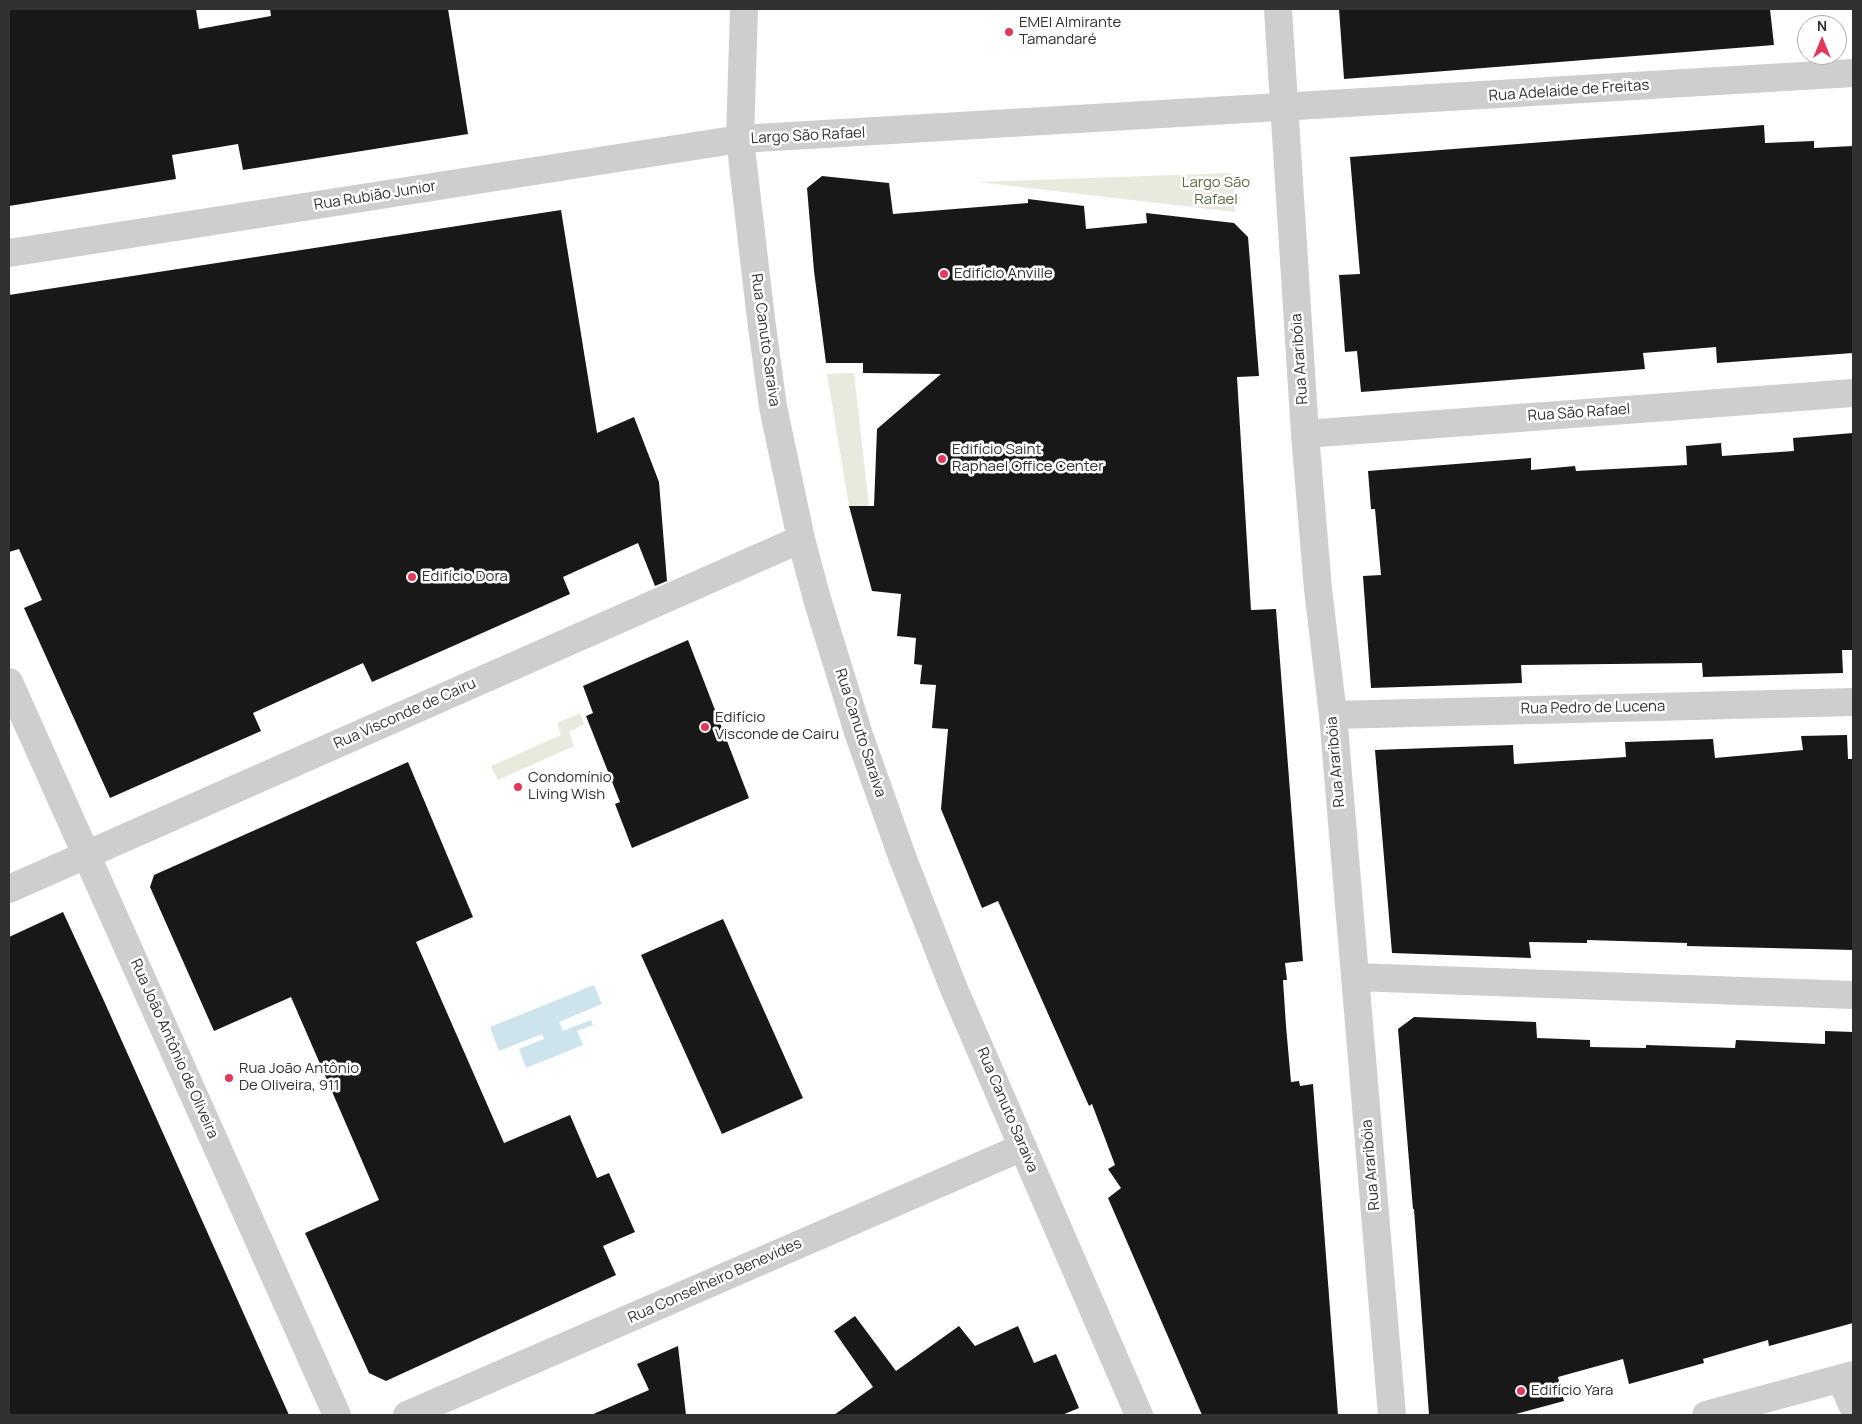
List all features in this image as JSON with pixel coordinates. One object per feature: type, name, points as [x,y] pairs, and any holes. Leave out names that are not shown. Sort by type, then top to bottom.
[{"type":"street","name":"Rua Canuto Saraiva","points":[[744,9],[740,139],[773,407],[801,539],[816,599],[859,735],[903,858],[954,989],[1139,1415]]},
{"type":"street","points":[[1278,9],[1284,108]]},
{"type":"street","name":"Rua Adelaide de Freitas","points":[[1284,108],[1853,73]]},
{"type":"street","name":"Largo São Rafael","points":[[740,139],[1284,108]]},
{"type":"street","name":"Rua Araribóia","points":[[1284,108],[1305,434],[1318,589],[1332,715],[1392,1415]]},
{"type":"street","name":"Rua Rubião Junior","points":[[9,253],[740,139]]},
{"type":"street","name":"Rua São Rafael","points":[[1305,434],[1853,393]]},
{"type":"street","name":"Rua Visconde de Cairu","points":[[9,888],[801,539]]},
{"type":"street","name":"Rua João Antônio de Oliveira","points":[[9,682],[337,1415]]},
{"type":"street","name":"Rua Pedro de Lucena","points":[[1332,715],[1853,702]]},
{"type":"street","points":[[1355,977],[1853,995]]},
{"type":"street","name":"Rua Conselheiro Benevides","points":[[407,1415],[1023,1147]]},
{"type":"street","points":[[1706,1415],[1847,1377],[1853,1407]]},
{"type":"green space","name":"Largo São Rafael","points":[[1230,173],[1233,178],[1235,212],[978,182]]},
{"type":"green space","points":[[854,373],[869,506],[849,506],[827,374]]},
{"type":"green space","points":[[580,713],[584,724],[569,732],[574,746],[498,780],[491,766],[561,735],[557,723]]},
{"type":"water","points":[[594,985],[602,1004],[559,1022],[563,1031],[591,1020],[593,1025],[577,1031],[583,1045],[526,1068],[519,1049],[544,1039],[542,1034],[499,1051],[490,1027]]},
{"type":"building","points":[[9,9],[196,9],[199,29],[271,16],[270,9],[448,9],[468,134],[243,170],[238,144],[172,155],[176,179],[9,206]]},
{"type":"building","points":[[1339,9],[1770,9],[1774,45],[1344,79]]},
{"type":"building","points":[[1764,125],[1765,143],[1814,141],[1814,148],[1853,146],[1853,353],[1717,363],[1716,347],[1643,353],[1645,369],[1361,392],[1357,351],[1345,352],[1339,275],[1360,274],[1350,157]]},
{"type":"building","points":[[822,176],[889,183],[893,214],[1028,203],[1028,199],[1084,206],[1086,229],[1147,223],[1146,213],[1234,223],[1248,237],[1259,376],[1237,377],[1251,610],[1276,609],[1303,961],[1285,963],[1287,980],[1283,980],[1286,1026],[1291,1082],[1299,1081],[1300,1086],[1313,1084],[1338,1415],[1202,1415],[1108,1198],[1121,1188],[1108,1169],[1115,1165],[1092,1104],[1089,1106],[998,901],[982,908],[941,809],[948,729],[932,728],[936,685],[920,684],[922,665],[914,664],[916,638],[897,636],[901,594],[872,591],[849,506],[874,506],[877,429],[941,374],[863,373],[863,363],[826,363],[814,271],[807,188]]},
{"type":"building","points":[[561,210],[597,433],[634,417],[659,482],[667,581],[655,586],[638,543],[563,577],[570,594],[372,682],[363,663],[253,713],[261,731],[110,798],[24,608],[42,600],[19,549],[9,552],[9,295]]},
{"type":"building","points":[[1853,433],[1853,650],[1842,650],[1843,673],[1703,677],[1702,663],[1521,665],[1522,683],[1371,688],[1363,576],[1381,575],[1375,509],[1371,509],[1368,471],[1531,458],[1531,470],[1575,466],[1576,471],[1687,465],[1686,446],[1721,443],[1722,456],[1794,451],[1793,438]]},
{"type":"building","points":[[688,640],[749,798],[632,848],[615,804],[620,802],[586,716],[593,713],[583,686]]},
{"type":"building","points":[[1847,735],[1848,759],[1853,759],[1853,950],[1687,946],[1687,943],[1587,940],[1587,943],[1529,942],[1531,958],[1392,953],[1375,750],[1513,745],[1514,764],[1626,757],[1625,742],[1713,739],[1715,758],[1803,750],[1801,736]]},
{"type":"building","points":[[408,762],[473,917],[416,942],[504,1143],[570,1115],[597,1178],[609,1173],[635,1232],[603,1246],[616,1275],[386,1381],[369,1373],[305,1233],[379,1200],[291,997],[214,1031],[150,887],[154,875]]},
{"type":"building","points":[[63,912],[289,1415],[9,1415],[9,937]]},
{"type":"building","points":[[723,919],[803,1098],[722,1134],[641,955]]},
{"type":"building","points":[[1414,1017],[1536,1022],[1537,1038],[1590,1040],[1590,1047],[1646,1048],[1646,1045],[1735,1048],[1736,1040],[1825,1044],[1825,1031],[1853,1032],[1853,1323],[1769,1346],[1768,1340],[1703,1359],[1704,1363],[1629,1384],[1623,1359],[1558,1377],[1564,1401],[1512,1415],[1429,1415],[1414,1209],[1398,1029]]},
{"type":"building","points":[[855,1316],[896,1371],[959,1326],[975,1346],[1018,1326],[1034,1363],[1056,1354],[1079,1408],[1062,1415],[834,1415],[873,1387],[834,1331]]},
{"type":"building","points":[[678,1346],[686,1415],[591,1415],[649,1390],[637,1364]]},
{"type":"place","name":"EMEI Almirante Tamandaré","points":[[1009,32]]},
{"type":"place","name":"Edifício Anville","points":[[944,274]]},
{"type":"place","name":"Edifício Saint Raphael Office Center","points":[[942,459]]},
{"type":"place","name":"Edifício Dora","points":[[412,577]]},
{"type":"place","name":"Edifício Visconde de Cairu","points":[[705,727]]},
{"type":"place","name":"Condomínio Living Wish","points":[[518,787]]},
{"type":"place","name":"Rua João Antônio De Oliveira, 911","points":[[229,1078]]},
{"type":"place","name":"Edifício Yara","points":[[1521,1391]]}]
